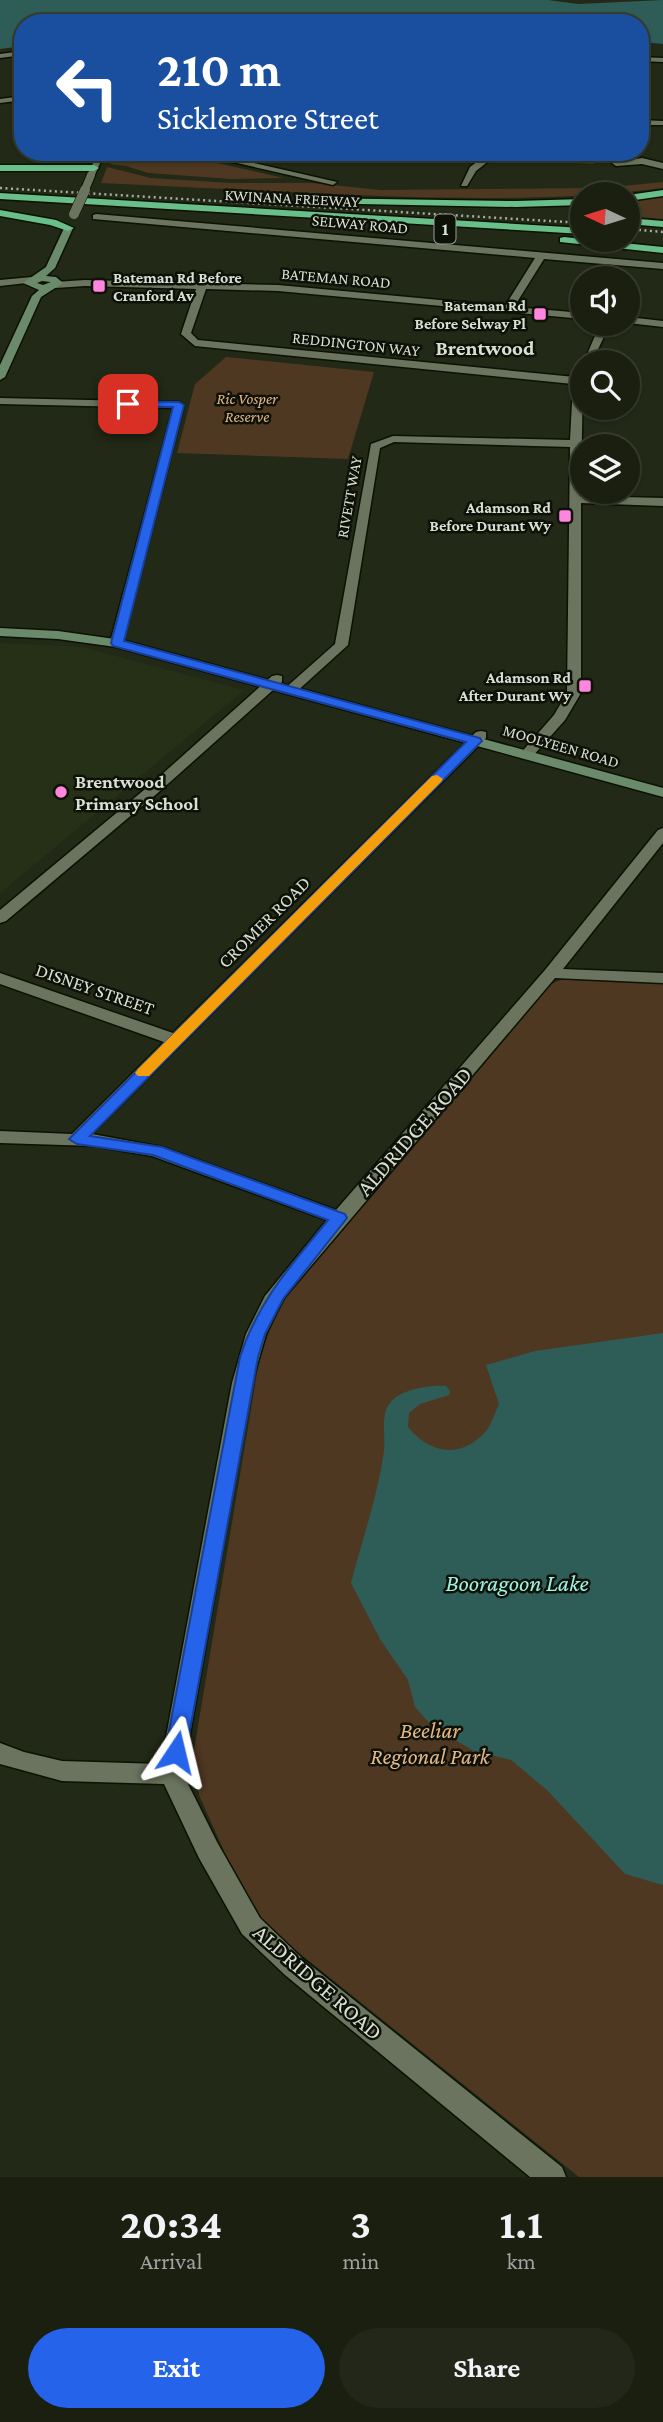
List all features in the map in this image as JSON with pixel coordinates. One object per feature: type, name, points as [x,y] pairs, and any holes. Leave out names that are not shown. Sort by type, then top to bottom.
[{"type":"highway","points":[[0,168],[57,168],[96,164]]},
{"type":"highway","points":[[69,187],[97,189]]},
{"type":"highway","points":[[640,196],[663,193]]},
{"type":"highway","name":"KWINANA FREEWAY","points":[[0,196],[570,230]]},
{"type":"highway","name":"KWINANA FREEWAY","points":[[543,216],[304,201],[570,202]]},
{"type":"highway","name":"1","points":[[269,212],[663,250]]},
{"type":"highway","points":[[0,213],[56,223],[72,220]]},
{"type":"highway","points":[[640,222],[663,224]]},
{"type":"highway","points":[[640,236],[663,238]]},
{"type":"main road","points":[[53,280],[72,220]]},
{"type":"main road","points":[[34,285],[53,280]]},
{"type":"main road","points":[[34,285],[53,280]]},
{"type":"main road","points":[[0,377],[34,285]]},
{"type":"main road","name":"MOOLYEEN ROAD","points":[[0,626],[118,640],[663,786]]},
{"type":"main road","name":"MOOLYEEN ROAD","points":[[0,632],[118,640]]},
{"type":"main road","name":"MOOLYEEN ROAD","points":[[529,752],[663,793]]},
{"type":"street","points":[[235,161],[333,182]]},
{"type":"street","points":[[464,184],[473,169],[484,161]]},
{"type":"street","points":[[616,163],[642,161],[663,166]]},
{"type":"street","points":[[72,220],[96,164]]},
{"type":"street","name":"SELWAY ROAD","points":[[96,218],[663,267]]},
{"type":"street","points":[[508,309],[541,256]]},
{"type":"street","name":"BATEMAN ROAD","points":[[53,280],[278,288],[570,315]]},
{"type":"street","points":[[1,283],[34,285]]},
{"type":"street","name":"REDDINGTON WAY","points":[[202,286],[186,334],[195,343],[570,374]]},
{"type":"street","points":[[640,321],[663,324]]},
{"type":"street","points":[[0,401],[179,405],[118,640]]},
{"type":"street","name":"RIVETT WAY","points":[[293,687],[341,645],[375,446],[393,439],[570,444]]},
{"type":"street","points":[[640,501],[663,502]]},
{"type":"street","points":[[529,752],[560,717],[573,693],[576,504]]},
{"type":"street","points":[[0,918],[155,788],[274,682]]},
{"type":"street","name":"CROMER ROAD","points":[[77,1139],[478,738]]},
{"type":"street","name":"ALDRIDGE ROAD","points":[[552,2177],[294,1967],[251,1926],[208,1850],[171,1774],[249,1357],[256,1334],[275,1296],[551,973],[663,833]]},
{"type":"street","points":[[551,973],[663,978]]},
{"type":"street","name":"DISNEY STREET","points":[[0,978],[176,1040]]},
{"type":"street","points":[[0,1137],[77,1139],[156,1150],[339,1218]]},
{"type":"street","points":[[0,1753],[41,1768],[74,1774],[171,1774]]},
{"type":"shaded area","name":"Brentwood Primary School","points":[[0,643],[82,647],[244,690],[0,893]]},
{"type":"green space","points":[[111,161],[209,161],[284,178],[232,179],[148,173],[110,164]]},
{"type":"green space","points":[[541,161],[595,161],[594,164]]},
{"type":"green space","points":[[107,167],[151,178],[231,183],[312,183],[381,190],[570,188],[570,196],[511,198],[356,195],[101,183]]},
{"type":"green space","points":[[663,182],[663,188],[640,190],[640,184]]},
{"type":"green space","points":[[663,197],[663,219],[640,217],[640,200]]},
{"type":"green space","name":"Ric Vosper Reserve","points":[[226,357],[374,372],[348,459],[177,453],[195,384]]},
{"type":"green space","name":"Beeliar Regional Park","points":[[663,978],[663,2177],[579,2177],[264,1925],[228,1860],[199,1795],[193,1756],[259,1361],[271,1326],[287,1296],[321,1251],[446,1107],[544,987],[563,979]]},
{"type":"water","points":[[0,0],[548,0],[578,4],[663,0],[663,44],[649,43],[649,14],[14,14],[14,47],[0,49]]},
{"type":"water","name":"Booragoon Lake","points":[[663,1333],[663,1885],[625,1874],[547,1790],[511,1760],[474,1751],[433,1727],[415,1707],[408,1680],[380,1639],[351,1583],[381,1468],[385,1413],[395,1398],[416,1389],[446,1386],[450,1391],[449,1395],[420,1404],[409,1413],[408,1427],[436,1448],[457,1449],[468,1446],[487,1430],[499,1404],[486,1365],[535,1351]]},
{"type":"railway","points":[[0,188],[570,222]]},
{"type":"railway","points":[[640,230],[663,232]]},
{"type":"slow traffic","points":[[143,1073],[437,779]]},
{"type":"place","name":"Bateman Rd Before Cranford Av","points":[[99,286]]},
{"type":"place","name":"Bateman Rd Before Selway Pl","points":[[540,314]]},
{"type":"place","name":"Adamson Rd Before Durant Wy","points":[[565,516]]},
{"type":"place","name":"Adamson Rd After Durant Wy","points":[[585,686]]},
{"type":"place","name":"Brentwood Primary School","points":[[61,792]]},
{"type":"district","name":"Brentwood","points":[[485,348]]},
{"type":"route","points":[[128,404],[179,405],[117,643],[475,741],[77,1139],[156,1150],[339,1218],[275,1296],[256,1334],[242,1383],[176,1752]]}]
